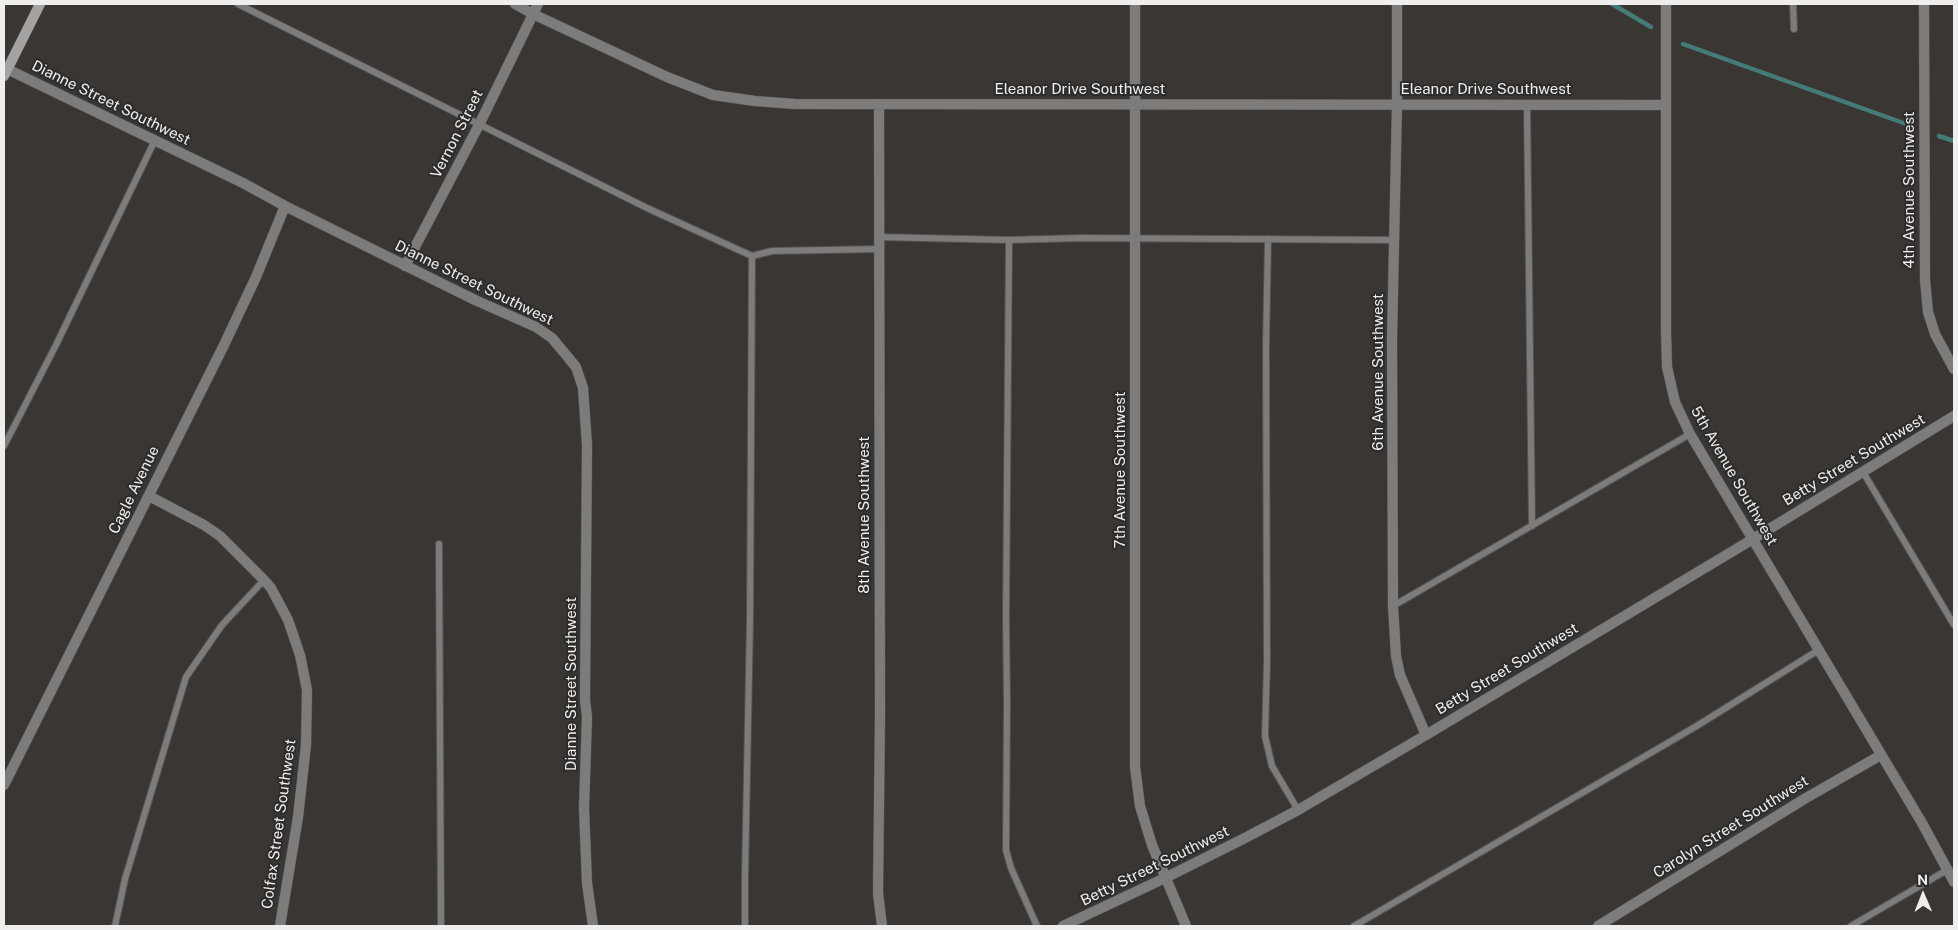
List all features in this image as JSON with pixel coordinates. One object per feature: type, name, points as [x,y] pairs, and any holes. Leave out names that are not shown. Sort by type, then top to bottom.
[{"type":"main road","points":[[6,72],[40,4]]},
{"type":"street","name":"Eleanor Drive Southwest","points":[[515,4],[667,77],[713,95],[796,104],[1666,105]]},
{"type":"street","name":"Vernon Street","points":[[406,266],[479,125],[538,4]]},
{"type":"street","name":"7th Avenue Southwest","points":[[1135,4],[1135,767],[1140,806],[1152,845],[1186,926]]},
{"type":"street","name":"6th Avenue Southwest","points":[[1397,4],[1392,340],[1393,606],[1396,656],[1400,675],[1426,735]]},
{"type":"street","name":"5th Avenue Southwest","points":[[1666,4],[1666,331],[1667,367],[1675,402],[1690,434],[1817,651],[1922,823],[1954,882]]},
{"type":"street","name":"4th Avenue Southwest","points":[[1924,4],[1925,280],[1928,312],[1935,334],[1954,369]]},
{"type":"street","name":"Dianne Street Southwest","points":[[6,72],[155,140],[475,300],[536,327],[552,338],[576,367],[583,388],[587,445],[585,690],[587,717],[584,808],[587,883],[594,926]]},
{"type":"street","name":"8th Avenue Southwest","points":[[879,104],[880,715],[878,893],[882,926]]},
{"type":"street","name":"Cagle Avenue","points":[[4,785],[256,277],[285,206]]},
{"type":"street","name":"Betty Street Southwest","points":[[1063,926],[1244,840],[1298,810],[1753,540],[1954,416]]},
{"type":"street","name":"Colfax Street Southwest","points":[[149,496],[204,525],[220,536],[264,580],[271,588],[288,620],[300,655],[308,709],[306,745],[298,817],[280,926]]},
{"type":"street","name":"Carolyn Street Southwest","points":[[1598,926],[1806,798],[1881,755]]},
{"type":"lane","points":[[238,4],[647,208],[752,256],[772,251],[879,249]]},
{"type":"lane","points":[[1793,4],[1794,30]]},
{"type":"lane","points":[[1528,105],[1532,526]]},
{"type":"lane","points":[[4,446],[56,345],[155,140]]},
{"type":"lane","points":[[879,237],[1009,240],[1080,238],[1394,240]]},
{"type":"lane","points":[[1268,239],[1266,347],[1267,664],[1265,736],[1272,766],[1298,810]]},
{"type":"lane","points":[[1009,240],[1006,850],[1014,877],[1037,926]]},
{"type":"lane","points":[[745,926],[750,619],[752,256]]},
{"type":"lane","points":[[1393,606],[1690,434]]},
{"type":"lane","points":[[1863,472],[1954,625]]},
{"type":"lane","points":[[439,544],[441,926]]},
{"type":"lane","points":[[115,926],[125,879],[186,677],[222,625],[264,580]]},
{"type":"lane","points":[[1354,926],[1696,727],[1817,651]]},
{"type":"lane","points":[[1851,926],[1947,870]]},
{"type":"waterway","points":[[1612,4],[1651,27]]},
{"type":"waterway","points":[[1683,44],[1909,125]]},
{"type":"waterway","points":[[1939,136],[1954,141]]}]
